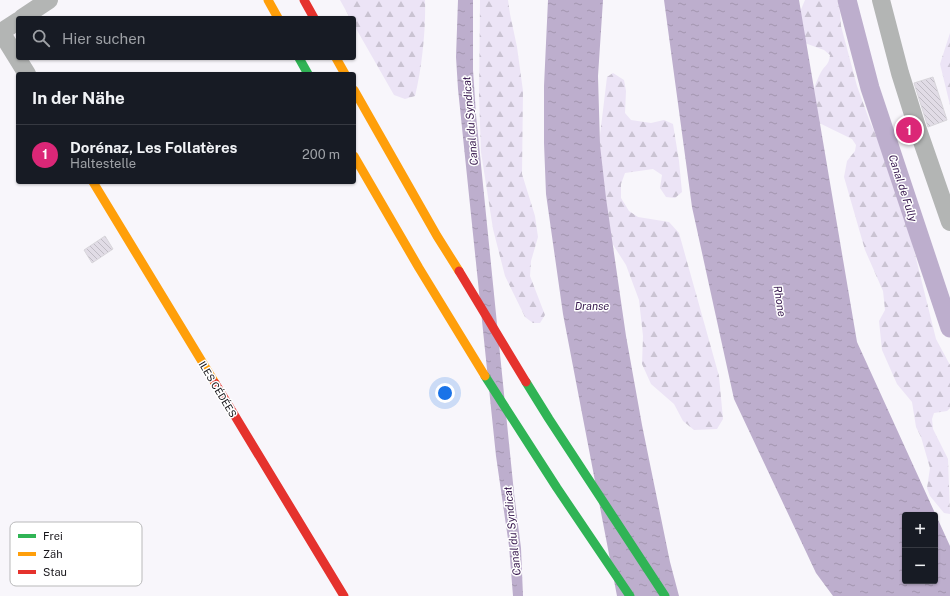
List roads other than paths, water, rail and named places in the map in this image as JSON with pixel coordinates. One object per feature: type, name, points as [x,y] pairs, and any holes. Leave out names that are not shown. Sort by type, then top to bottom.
[{"type":"main road","points":[[268,0],[277,16]]},
{"type":"main road","points":[[304,0],[313,16]]},
{"type":"main road","points":[[300,60],[307,72]]},
{"type":"main road","points":[[337,60],[344,72]]},
{"type":"main road","points":[[356,94],[437,236],[549,419],[665,596]]},
{"type":"main road","points":[[356,160],[400,237],[523,436],[577,519],[630,596]]},
{"type":"main road","name":"ILES CÉDÉES","points":[[93,184],[344,596]]},
{"type":"street","points":[[25,16],[49,0]]},
{"type":"street","points":[[880,0],[917,127],[950,222]]},
{"type":"street","points":[[16,22],[1,32],[16,56]]},
{"type":"street","points":[[18,60],[26,72]]},
{"type":"water","name":"Canal du Syndicat","points":[[458,0],[473,0],[473,70],[476,115],[514,493],[521,548],[523,596],[513,596],[509,546],[496,456],[458,89],[456,57]]},
{"type":"water","name":"Dranse","points":[[548,0],[603,0],[598,76],[600,145],[606,198],[626,336],[642,425],[670,562],[679,596],[617,596],[563,314],[546,194],[544,86]]},
{"type":"water","name":"Rhone","points":[[664,0],[799,0],[857,342],[934,512],[902,512],[902,584],[938,584],[938,520],[950,546],[950,596],[833,596],[816,573],[734,399],[692,207]]},
{"type":"waterway","name":"Canal de Fully","points":[[847,0],[870,88],[950,328]]},
{"type":"place","name":"Dorénaz, Les Follatères","points":[[909,130]]}]
